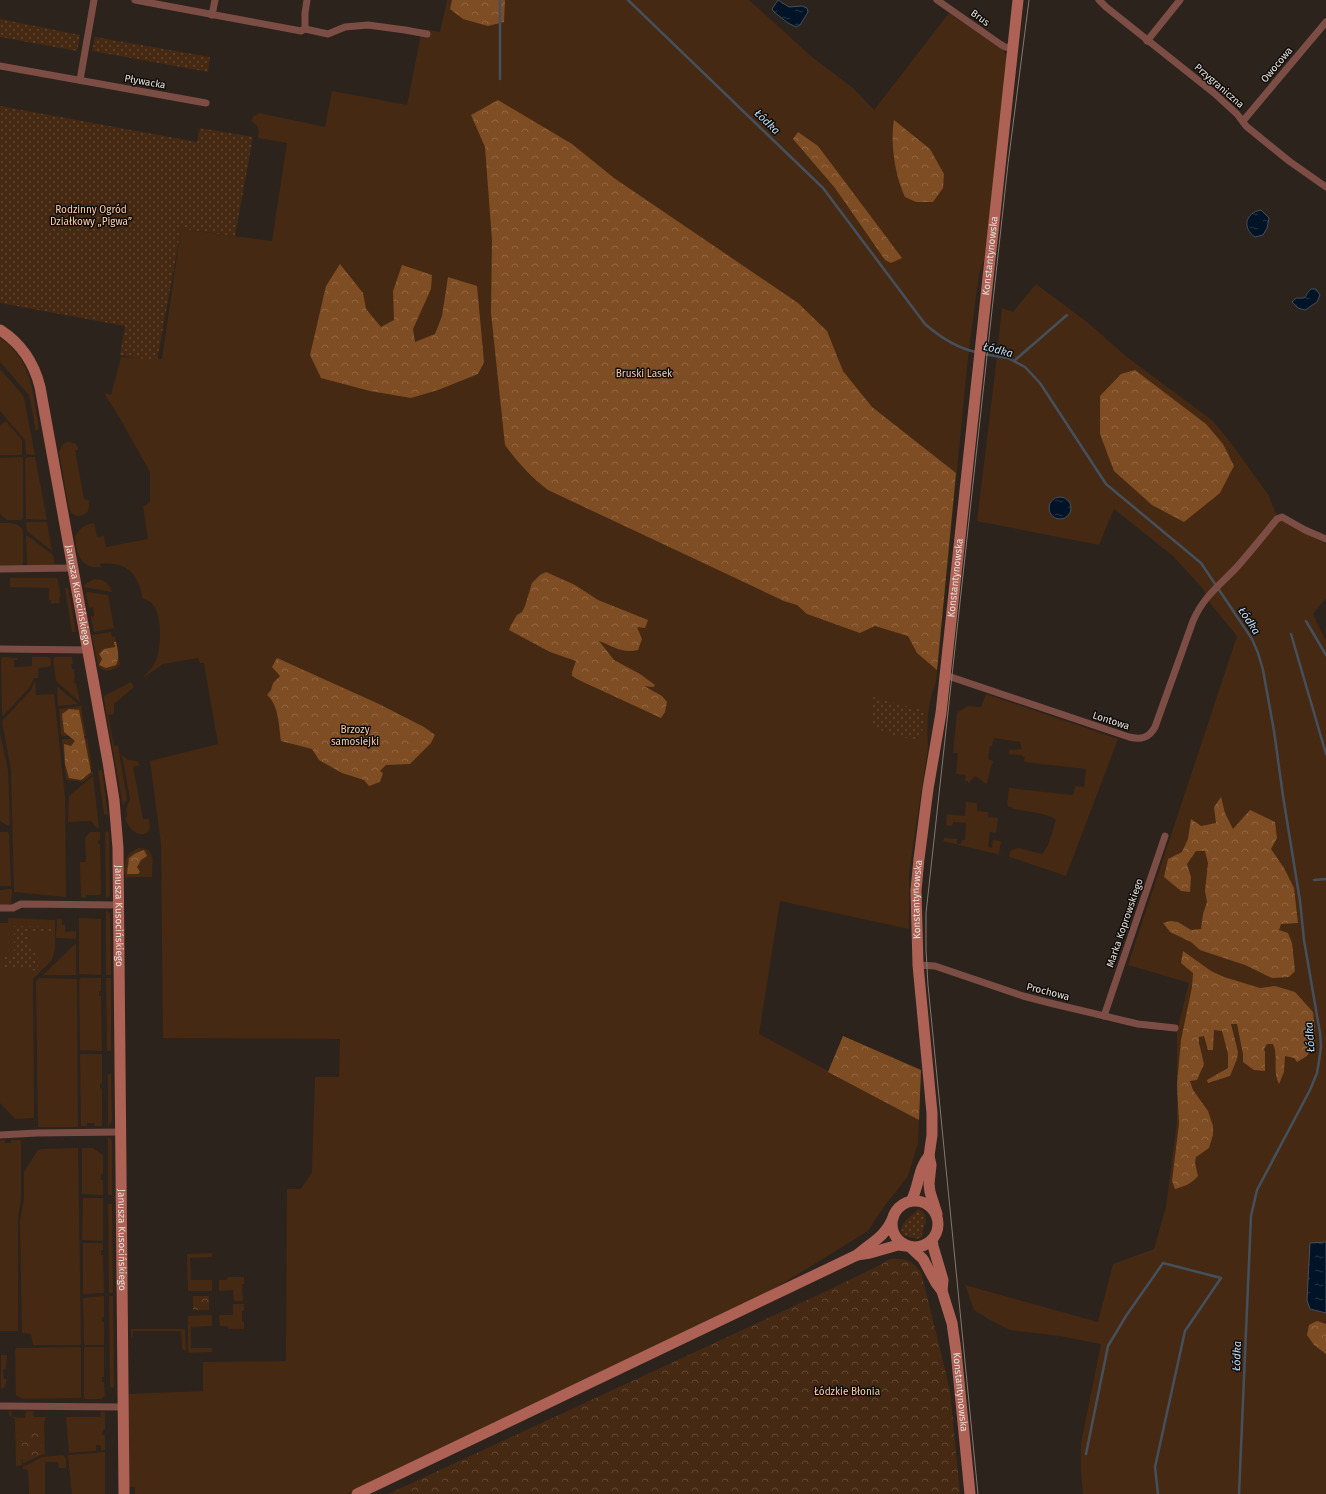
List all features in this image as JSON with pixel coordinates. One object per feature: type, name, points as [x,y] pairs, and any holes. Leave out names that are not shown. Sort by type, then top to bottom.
[{"type":"street","points":[[80,80],[94,0]]},
{"type":"street","points":[[135,0],[301,31],[305,29],[324,34],[328,34],[345,27],[368,25],[427,34]]},
{"type":"street","points":[[212,14],[215,0]]},
{"type":"street","points":[[305,29],[307,0]]},
{"type":"street","name":"Brus","points":[[937,0],[1000,44],[1005,47],[1014,48]]},
{"type":"street","name":"Konstantynowska","points":[[937,1214],[930,1192],[931,1165],[929,1156],[932,1124],[931,1099],[918,965],[916,908],[917,873],[928,789],[941,713],[1018,0]]},
{"type":"street","name":"Przygraniczna","points":[[1099,0],[1147,41],[1208,88],[1243,121],[1246,126],[1289,161],[1326,187]]},
{"type":"street","points":[[1147,41],[1180,0]]},
{"type":"street","name":"Owocowa","points":[[1243,121],[1326,22]]},
{"type":"street","name":"Pływacka","points":[[0,66],[206,103]]},
{"type":"street","name":"Janusza Kusocińskiego","points":[[0,330],[22,349],[35,369],[40,387],[115,805],[118,841],[119,905],[124,1494]]},
{"type":"street","name":"Lontowa","points":[[945,675],[1129,737],[1143,739],[1151,733],[1155,727],[1193,621],[1200,606],[1237,567],[1277,519],[1282,517],[1305,530],[1326,539]]},
{"type":"street","points":[[0,569],[73,568]]},
{"type":"street","points":[[0,649],[88,650]]},
{"type":"street","name":"Marka Koprowskiego","points":[[1104,1016],[1165,836]]},
{"type":"street","points":[[0,908],[12,908],[21,904],[119,905]]},
{"type":"street","name":"Prochowa","points":[[918,965],[935,966],[1023,996],[1104,1016],[1138,1024],[1175,1028]]},
{"type":"street","points":[[0,1135],[120,1132]]},
{"type":"street","name":"Konstantynowska","points":[[911,1201],[923,1163],[929,1156]]},
{"type":"street","points":[[357,1494],[857,1255],[880,1238],[888,1228],[898,1208],[904,1204],[911,1201],[926,1203],[937,1214],[939,1226],[937,1234],[932,1240],[922,1247],[898,1245],[857,1255]]},
{"type":"street","points":[[893,1218],[893,1232],[900,1241],[908,1246]]},
{"type":"street","name":"Konstantynowska","points":[[932,1240],[943,1280],[942,1291]]},
{"type":"street","name":"Konstantynowska","points":[[908,1246],[923,1258],[936,1283],[942,1291],[950,1316],[954,1336],[970,1494]]},
{"type":"street","points":[[0,1406],[123,1407]]},
{"type":"green space","points":[[447,0],[749,0],[812,57],[853,88],[874,110],[949,13],[1003,50],[1007,56],[988,230],[984,260],[979,274],[968,358],[936,682],[929,706],[928,748],[909,872],[909,929],[780,901],[759,1034],[828,1071],[843,1036],[921,1070],[918,1143],[908,1176],[883,1208],[868,1231],[764,1295],[347,1494],[135,1494],[135,1487],[129,1487],[128,1394],[203,1391],[203,1362],[286,1361],[287,1189],[301,1189],[312,1172],[315,1077],[339,1077],[340,1039],[163,1038],[161,844],[150,761],[218,744],[204,663],[200,663],[198,658],[163,664],[143,678],[155,663],[159,647],[160,626],[155,608],[150,602],[143,599],[138,583],[130,571],[124,567],[109,564],[100,564],[101,567],[89,566],[81,560],[77,549],[75,537],[78,531],[85,526],[94,523],[97,537],[104,536],[106,547],[148,539],[143,506],[147,505],[150,501],[150,472],[104,393],[111,395],[121,357],[162,359],[181,229],[272,241],[287,143],[258,138],[258,128],[256,124],[251,121],[253,117],[259,113],[325,127],[332,91],[407,105],[422,29],[440,32]]},
{"type":"green space","points":[[452,0],[505,0],[504,22],[488,26],[463,19],[450,9]]},
{"type":"green space","points":[[0,19],[80,35],[77,51],[0,37]]},
{"type":"green space","points":[[95,37],[210,57],[208,72],[92,51]]},
{"type":"green space","name":"Bruski Lasek","points":[[498,100],[572,144],[614,178],[798,303],[827,331],[843,371],[872,407],[956,473],[937,670],[917,653],[908,636],[875,626],[860,633],[807,614],[797,605],[784,601],[548,490],[530,475],[510,452],[505,445],[491,313],[492,240],[485,147],[471,115]]},
{"type":"green space","name":"Rodzinny Ogród Działkowy „Pigwa”","points":[[0,106],[197,142],[200,128],[253,137],[235,236],[181,229],[157,361],[120,355],[125,326],[0,303]]},
{"type":"green space","points":[[894,120],[930,149],[944,174],[943,188],[933,202],[916,202],[905,197],[901,189],[894,159]]},
{"type":"green space","points":[[798,132],[818,146],[902,258],[891,263],[885,260],[835,188],[793,139]]},
{"type":"green space","points":[[340,264],[363,293],[366,309],[381,327],[394,320],[393,291],[402,265],[432,275],[431,289],[413,329],[415,342],[435,334],[442,316],[448,277],[477,286],[484,362],[478,374],[438,390],[411,398],[370,391],[321,378],[310,355],[326,286]]},
{"type":"green space","points":[[1036,284],[1087,322],[1127,357],[1213,421],[1234,447],[1269,496],[1275,512],[1294,527],[1326,544],[1326,598],[1313,614],[1326,641],[1326,1494],[1083,1494],[1081,1443],[1101,1344],[1060,1336],[1010,1330],[974,1310],[965,1285],[1098,1322],[1113,1264],[1154,1249],[1166,1207],[1177,1122],[1177,1031],[1189,983],[1128,965],[1237,636],[1209,602],[1203,589],[1173,556],[1114,509],[1099,545],[977,521],[1002,308],[1013,312]],"holes":[[[1135,370],[1167,395],[1223,444],[1234,466],[1220,493]]]},
{"type":"green space","points":[[0,338],[19,356],[25,367],[32,390],[39,428],[36,432],[29,395],[0,362]]},
{"type":"green space","points":[[0,369],[24,398],[35,455],[26,454],[25,440],[0,411]]},
{"type":"green space","points":[[1135,370],[1206,424],[1223,444],[1234,466],[1220,493],[1184,522],[1152,505],[1114,471],[1100,434],[1100,396],[1121,374]]},
{"type":"green space","points":[[6,421],[22,440],[22,455],[0,455],[0,425]]},
{"type":"green space","points":[[67,442],[76,444],[77,446],[78,450],[75,450],[84,499],[89,500],[88,511],[80,516],[72,514],[69,508],[59,452],[63,444]]},
{"type":"green space","points":[[22,457],[23,518],[21,520],[7,520],[0,514],[0,458]]},
{"type":"green space","points":[[27,457],[35,457],[47,520],[26,519],[25,459]]},
{"type":"green space","points":[[27,522],[47,522],[52,551],[27,531]]},
{"type":"green space","points":[[0,523],[16,524],[23,530],[23,566],[0,567]]},
{"type":"green space","points":[[26,536],[53,555],[54,566],[27,565]]},
{"type":"green space","points":[[546,572],[575,585],[598,600],[648,620],[645,628],[637,627],[642,639],[638,650],[622,650],[599,641],[614,660],[640,674],[655,685],[653,687],[644,686],[662,696],[667,702],[665,712],[661,718],[572,676],[576,661],[550,652],[509,630],[517,615],[522,612],[525,606],[532,583],[540,575]]},
{"type":"green space","points":[[10,578],[57,578],[61,596],[59,597],[60,603],[51,604],[51,600],[49,600],[49,588],[10,587]]},
{"type":"green space","points":[[94,579],[105,582],[112,592],[83,587],[85,584]]},
{"type":"green space","points":[[65,588],[68,588],[76,632],[72,632]]},
{"type":"green space","points":[[86,593],[108,595],[114,628],[94,632],[91,617],[94,616],[93,607],[89,608]]},
{"type":"green space","points":[[111,632],[112,637],[115,636],[120,665],[112,670],[103,670],[98,666],[92,635]]},
{"type":"green space","points":[[114,642],[116,642],[118,654],[116,665],[106,668],[99,665],[102,659],[99,654],[104,649],[115,647]]},
{"type":"green space","points":[[2,657],[17,658],[18,660],[14,660],[14,667],[32,666],[32,657],[48,657],[51,659],[51,665],[49,667],[38,668],[38,678],[34,678],[29,688],[4,715],[2,715]]},
{"type":"green space","points":[[55,657],[72,657],[73,664],[71,664],[72,669],[74,669],[74,683],[76,683],[80,702],[56,681],[53,659]]},
{"type":"green space","name":"Brzozy samosiejki","points":[[277,658],[379,704],[424,727],[435,735],[431,743],[410,764],[386,765],[380,771],[383,773],[380,782],[369,786],[364,780],[342,773],[319,760],[312,749],[281,741],[276,710],[271,699],[267,695],[271,690],[273,683],[280,676],[272,667]]},
{"type":"green space","points":[[35,680],[36,695],[54,694],[65,797],[66,897],[14,892],[11,770],[2,721],[31,690]]},
{"type":"green space","points":[[131,682],[134,687],[114,704],[114,714],[108,715],[114,746],[118,746],[127,799],[123,806],[104,696]]},
{"type":"green space","points":[[57,687],[59,688],[78,704],[58,706]]},
{"type":"green space","points":[[986,694],[1118,739],[1066,876],[1013,858],[943,841],[944,838],[957,839],[957,844],[961,844],[962,840],[965,840],[966,823],[953,822],[952,826],[946,825],[947,814],[965,816],[966,802],[977,803],[977,811],[988,812],[988,817],[998,818],[996,833],[990,832],[988,847],[992,848],[993,840],[1001,841],[999,854],[1009,857],[1011,850],[1019,848],[1042,854],[1048,845],[1056,820],[1039,813],[1009,807],[1007,804],[1009,788],[1071,795],[1074,794],[1075,786],[1084,787],[1086,769],[1024,762],[1025,756],[1022,757],[1022,755],[1009,754],[1009,750],[1022,749],[1020,742],[994,738],[992,746],[990,746],[988,759],[993,761],[993,763],[986,784],[975,776],[968,784],[968,781],[965,781],[966,775],[956,774],[958,753],[953,753],[957,713],[967,706],[981,707]]},
{"type":"green space","points":[[873,697],[925,711],[921,740],[888,733],[876,727],[873,723],[872,717]]},
{"type":"green space","points":[[81,706],[86,736],[61,735],[59,709]]},
{"type":"green space","points":[[69,709],[79,710],[91,772],[81,780],[69,778],[65,764],[64,744],[71,746],[75,741],[64,732],[62,714]]},
{"type":"green space","points":[[0,733],[8,770],[10,824],[8,826],[0,821]]},
{"type":"green space","points":[[87,738],[92,768],[90,768],[93,774],[83,782],[67,780],[62,740]]},
{"type":"green space","points":[[122,755],[128,760],[137,761],[140,765],[133,767],[143,819],[149,819],[150,828],[147,833],[140,834],[133,831],[125,818],[127,816],[126,809],[130,799]]},
{"type":"green space","points":[[102,770],[108,815],[104,814],[98,771]]},
{"type":"green space","points":[[93,776],[99,828],[97,828],[91,821],[68,822],[69,796]]},
{"type":"green space","points":[[1221,797],[1225,813],[1233,829],[1250,810],[1275,822],[1277,838],[1271,849],[1284,868],[1294,888],[1298,923],[1281,924],[1279,930],[1288,933],[1292,943],[1295,971],[1289,977],[1272,978],[1245,965],[1200,950],[1191,942],[1170,932],[1163,923],[1170,921],[1178,922],[1191,930],[1201,929],[1203,914],[1207,902],[1205,891],[1208,863],[1205,851],[1196,851],[1187,864],[1191,877],[1190,892],[1181,891],[1164,877],[1168,859],[1182,852],[1188,839],[1191,819],[1201,826],[1216,823],[1214,807]]},
{"type":"green space","points":[[105,831],[109,832],[110,895],[106,899]]},
{"type":"green space","points":[[0,832],[8,832],[9,834],[11,886],[0,886]]},
{"type":"green space","points":[[90,832],[100,832],[100,840],[98,840],[98,844],[100,844],[101,895],[86,895],[86,898],[81,897],[80,862],[86,862],[85,838]]},
{"type":"green space","points":[[138,848],[144,848],[151,853],[153,862],[152,877],[127,877],[127,880],[124,870],[126,859],[130,853]]},
{"type":"green space","points":[[144,850],[147,856],[141,860],[137,867],[140,872],[138,874],[127,874],[129,858]]},
{"type":"green space","points":[[12,889],[11,903],[7,905],[0,905],[0,890]]},
{"type":"green space","points":[[106,910],[110,914],[111,975],[106,975]]},
{"type":"green space","points":[[8,918],[55,920],[55,949],[52,960],[33,979],[34,1118],[15,1119],[0,1103],[0,923],[8,923]]},
{"type":"green space","points":[[79,918],[101,919],[101,975],[79,974]]},
{"type":"green space","points":[[57,919],[62,919],[62,925],[65,925],[65,932],[76,931],[76,939],[56,938]]},
{"type":"green space","points":[[14,926],[52,927],[53,933],[28,933],[28,949],[37,949],[38,970],[29,971],[28,968],[4,968],[4,957],[14,957]]},
{"type":"green space","points":[[75,944],[76,975],[43,975]]},
{"type":"green space","points":[[1183,951],[1211,971],[1224,977],[1260,988],[1275,986],[1295,992],[1313,1012],[1315,1048],[1311,1049],[1307,1056],[1297,1062],[1294,1058],[1285,1056],[1284,1072],[1279,1084],[1276,1074],[1275,1049],[1273,1044],[1267,1044],[1264,1049],[1265,1071],[1254,1070],[1243,1062],[1243,1054],[1237,1024],[1231,1024],[1238,1052],[1237,1059],[1230,1076],[1208,1083],[1207,1080],[1228,1068],[1228,1054],[1222,1031],[1214,1030],[1213,1050],[1208,1050],[1204,1036],[1199,1037],[1204,1064],[1197,1080],[1190,1081],[1193,1090],[1208,1111],[1213,1126],[1213,1135],[1209,1148],[1196,1157],[1195,1163],[1198,1176],[1188,1184],[1175,1189],[1172,1181],[1179,1124],[1177,1084],[1181,1040],[1192,987],[1193,973],[1181,963]]},
{"type":"green space","points":[[39,978],[77,979],[78,1127],[38,1127],[36,981]]},
{"type":"green space","points":[[81,978],[101,978],[101,991],[99,991],[99,996],[101,996],[102,1051],[80,1050],[79,980]]},
{"type":"green space","points":[[106,978],[111,978],[111,1051],[107,1051]]},
{"type":"green space","points":[[843,1036],[921,1070],[919,1120],[828,1072]]},
{"type":"green space","points":[[81,1054],[102,1054],[102,1083],[100,1084],[100,1088],[102,1089],[102,1126],[95,1126],[94,1123],[87,1123],[87,1126],[81,1126]]},
{"type":"green space","points":[[108,1074],[111,1074],[112,1121],[108,1127]]},
{"type":"green space","points":[[108,1137],[112,1142],[112,1195],[108,1195]]},
{"type":"green space","points":[[0,1140],[5,1140],[5,1143],[11,1143],[11,1140],[21,1140],[21,1198],[18,1219],[18,1331],[0,1331]]},
{"type":"green space","points":[[78,1148],[81,1344],[33,1345],[31,1334],[22,1333],[20,1221],[24,1198],[24,1172],[38,1150]]},
{"type":"green space","points":[[82,1148],[93,1148],[103,1155],[103,1174],[101,1175],[101,1180],[103,1180],[103,1195],[82,1194]]},
{"type":"green space","points":[[83,1198],[103,1198],[103,1241],[82,1240]]},
{"type":"green space","points":[[108,1204],[112,1204],[113,1293],[109,1293]]},
{"type":"green space","points":[[918,1209],[925,1214],[926,1218],[922,1237],[917,1239],[902,1235],[902,1226]]},
{"type":"green space","points":[[83,1243],[103,1243],[101,1255],[103,1255],[104,1293],[83,1294]]},
{"type":"green space","points":[[212,1253],[212,1257],[190,1258],[191,1280],[212,1280],[212,1291],[188,1291],[187,1254]]},
{"type":"green space","name":"Łódzkie Błonia","points":[[889,1259],[899,1259],[911,1262],[921,1272],[950,1390],[960,1494],[388,1494],[835,1287],[882,1264]]},
{"type":"green space","points":[[228,1277],[244,1277],[244,1284],[242,1284],[243,1301],[234,1301],[233,1290],[219,1291],[219,1280],[227,1280]]},
{"type":"green space","points":[[104,1296],[104,1317],[102,1317],[102,1322],[104,1322],[104,1345],[85,1345],[83,1298]]},
{"type":"green space","points":[[109,1296],[113,1296],[114,1388],[110,1387]]},
{"type":"green space","points":[[193,1296],[209,1296],[209,1310],[193,1310]]},
{"type":"green space","points":[[233,1304],[244,1304],[242,1321],[244,1322],[244,1329],[228,1329],[228,1326],[220,1326],[219,1315],[233,1315]]},
{"type":"green space","points":[[212,1315],[212,1326],[191,1327],[191,1348],[212,1348],[212,1352],[189,1353],[188,1316]]},
{"type":"green space","points":[[1317,1321],[1326,1324],[1326,1354],[1314,1345],[1307,1335],[1309,1325]]},
{"type":"green space","points":[[131,1329],[185,1329],[186,1351],[182,1348],[181,1331],[133,1331],[131,1338]]},
{"type":"green space","points":[[80,1347],[80,1398],[23,1399],[16,1395],[16,1348]]},
{"type":"green space","points":[[85,1347],[104,1347],[104,1377],[102,1377],[102,1382],[104,1382],[105,1396],[101,1399],[85,1399],[84,1397]]},
{"type":"green space","points":[[1,1355],[7,1355],[6,1369],[3,1369],[4,1379],[7,1379],[5,1387],[1,1389]]},
{"type":"green space","points":[[11,1410],[12,1417],[9,1415]]},
{"type":"green space","points":[[26,1411],[33,1411],[34,1417],[46,1417],[44,1423],[45,1454],[23,1463],[23,1451],[21,1449],[22,1465],[16,1466],[15,1419],[12,1417],[25,1418]]},
{"type":"green space","points":[[101,1411],[105,1412],[105,1429],[103,1430],[102,1435],[105,1435],[105,1450],[101,1450],[101,1445],[96,1445],[96,1451],[69,1453],[66,1417],[101,1417]]},
{"type":"green space","points":[[42,1429],[42,1454],[30,1459],[19,1460],[18,1430]]},
{"type":"green space","points":[[105,1452],[105,1494],[72,1494],[68,1456]]},
{"type":"green space","points":[[63,1455],[66,1458],[66,1468],[59,1468],[58,1462],[45,1462],[45,1494],[29,1494],[28,1470],[22,1469],[23,1467],[42,1457]]},
{"type":"water","points":[[778,0],[789,7],[802,6],[807,8],[808,12],[800,25],[796,27],[788,23],[774,12],[772,9]]},
{"type":"water","points":[[1261,210],[1269,218],[1267,228],[1263,235],[1255,237],[1248,229],[1247,221],[1251,214]]},
{"type":"water","points":[[1311,289],[1316,289],[1320,295],[1317,302],[1305,310],[1298,308],[1292,302],[1296,298],[1305,297]]},
{"type":"water","points":[[1060,497],[1068,500],[1071,508],[1068,516],[1060,519],[1052,516],[1049,508],[1052,500]]},
{"type":"water","points":[[1326,1242],[1326,1313],[1310,1309],[1307,1300],[1310,1243]]},
{"type":"waterway","points":[[500,0],[500,79]]},
{"type":"waterway","name":"Łódka","points":[[628,0],[823,188],[925,324],[949,341],[962,348],[976,352]]},
{"type":"waterway","points":[[1014,361],[1067,315]]},
{"type":"waterway","name":"Łódka","points":[[983,354],[1008,358],[1025,367],[1040,383],[1106,484],[1201,563],[1252,639],[1263,670],[1274,731],[1321,1047],[1317,1073],[1310,1090],[1257,1190],[1251,1216],[1239,1494]]},
{"type":"waterway","points":[[1306,621],[1326,655]]},
{"type":"waterway","points":[[1291,634],[1326,754]]},
{"type":"waterway","points":[[1314,880],[1326,879]]},
{"type":"waterway","points":[[1086,1454],[1108,1346],[1126,1316],[1163,1263],[1221,1278],[1185,1331],[1155,1467],[1158,1494]]},
{"type":"tram line","points":[[978,1494],[928,985],[926,913],[1008,164],[1029,0]]}]
